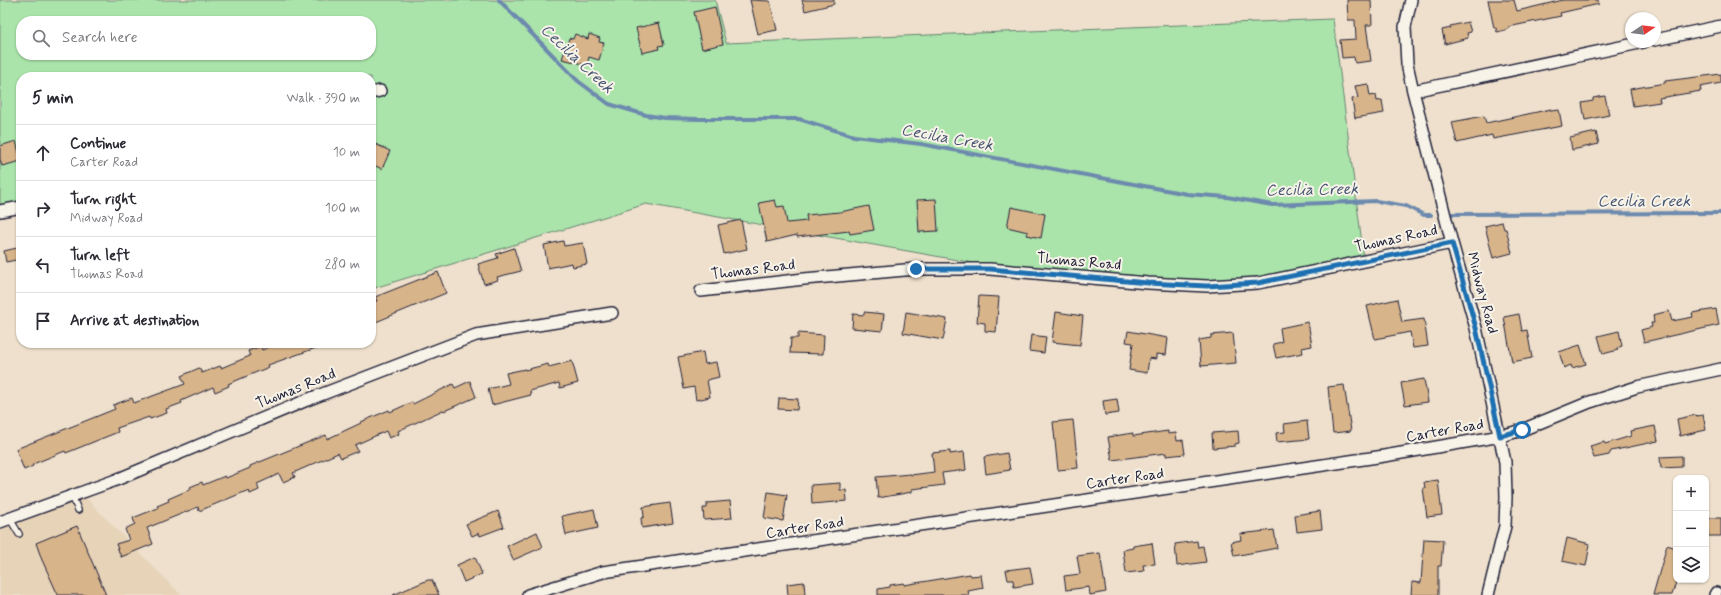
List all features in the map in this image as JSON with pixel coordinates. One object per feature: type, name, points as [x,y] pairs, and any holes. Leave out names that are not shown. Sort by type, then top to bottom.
[{"type":"street","name":"Midway Road","points":[[1411,0],[1405,27],[1407,64],[1452,243],[1476,328],[1505,462],[1505,526],[1488,595]]},
{"type":"street","points":[[1661,39],[1721,26]]},
{"type":"street","points":[[1413,91],[1625,46]]},
{"type":"street","points":[[0,211],[16,208]]},
{"type":"street","name":"Thomas Road","points":[[700,291],[804,279],[916,269],[990,269],[1148,283],[1207,286],[1258,283],[1452,243]]},
{"type":"street","name":"Thomas Road","points":[[5,520],[116,480],[307,400],[476,335],[612,313]]},
{"type":"street","name":"Carter Road","points":[[528,595],[603,572],[1376,458],[1500,436],[1522,430],[1590,402],[1637,386],[1721,369]]},
{"type":"lane","points":[[72,496],[78,510]]},
{"type":"lane","points":[[5,520],[19,534]]},
{"type":"shaded area","points":[[83,495],[181,595],[0,595],[0,527]]},
{"type":"green space","points":[[0,0],[715,0],[726,43],[1333,19],[1364,259],[1216,288],[1052,277],[646,204],[376,287],[376,72],[16,72],[16,213],[0,218]]},
{"type":"building","points":[[750,0],[770,1],[777,30],[758,34]]},
{"type":"building","points":[[802,0],[834,0],[834,4],[805,11]]},
{"type":"building","points":[[1347,0],[1371,0],[1372,25],[1366,25],[1371,61],[1355,63],[1354,57],[1342,58],[1340,40],[1356,39],[1355,20],[1348,20]]},
{"type":"building","points":[[1488,0],[1514,0],[1517,11],[1563,0],[1598,0],[1599,4],[1560,13],[1561,16],[1508,27],[1509,29],[1497,32],[1496,28],[1494,28]]},
{"type":"building","points":[[715,7],[723,44],[702,49],[694,12]]},
{"type":"building","points":[[1468,22],[1471,32],[1467,33],[1468,38],[1445,44],[1442,30],[1451,28],[1450,26]]},
{"type":"building","points":[[659,23],[664,45],[658,46],[659,49],[642,53],[636,28]]},
{"type":"building","points":[[575,34],[588,39],[589,34],[600,38],[599,42],[604,43],[599,60],[589,57],[587,65],[562,59],[569,38],[573,39]]},
{"type":"building","points":[[1721,74],[1721,83],[1700,87],[1701,91],[1659,98],[1660,102],[1633,106],[1630,89],[1665,83],[1665,81]]},
{"type":"building","points":[[1368,84],[1370,96],[1376,95],[1377,101],[1382,100],[1384,113],[1355,118],[1352,99],[1358,98],[1355,86]]},
{"type":"building","points":[[1605,96],[1609,115],[1585,120],[1582,103],[1593,101],[1593,98]]},
{"type":"building","points":[[1551,109],[1551,111],[1559,110],[1562,126],[1493,139],[1492,135],[1457,143],[1452,122],[1484,116],[1486,123]]},
{"type":"building","points":[[1596,132],[1599,144],[1572,150],[1570,138]]},
{"type":"building","points":[[16,141],[16,162],[2,166],[0,159],[0,146]]},
{"type":"building","points":[[376,144],[390,151],[382,169],[376,166]]},
{"type":"building","points":[[936,199],[938,231],[919,232],[917,200]]},
{"type":"building","points":[[775,200],[777,207],[784,206],[787,223],[807,221],[806,215],[840,212],[869,206],[874,230],[850,234],[849,231],[797,237],[797,235],[767,242],[759,203]]},
{"type":"building","points":[[1011,207],[1045,214],[1041,238],[1027,235],[1028,232],[1007,227]]},
{"type":"building","points":[[741,220],[747,249],[724,254],[718,225]]},
{"type":"building","points":[[1502,222],[1504,229],[1506,229],[1512,253],[1493,258],[1485,226]]},
{"type":"building","points":[[563,241],[564,246],[583,243],[587,264],[573,267],[572,263],[548,268],[544,245]]},
{"type":"building","points":[[16,248],[16,260],[6,262],[4,251]]},
{"type":"building","points":[[514,248],[521,271],[497,277],[498,280],[484,284],[478,264],[498,258],[496,254]]},
{"type":"building","points":[[438,272],[446,293],[376,322],[376,297]]},
{"type":"building","points":[[979,296],[999,297],[996,332],[985,331],[985,323],[977,322]]},
{"type":"building","points":[[1397,299],[1402,322],[1424,319],[1428,346],[1413,348],[1410,332],[1375,339],[1367,306]]},
{"type":"building","points":[[1716,309],[1719,325],[1644,342],[1641,330],[1652,327],[1651,323],[1654,323],[1653,315],[1669,311],[1672,321],[1693,317],[1692,313]]},
{"type":"building","points":[[864,312],[884,314],[882,331],[852,328],[853,314],[864,315]]},
{"type":"building","points":[[906,312],[947,319],[943,340],[903,333]]},
{"type":"building","points":[[1056,312],[1083,316],[1080,345],[1052,342]]},
{"type":"building","points":[[1519,314],[1522,331],[1527,330],[1532,358],[1512,362],[1504,317]]},
{"type":"building","points":[[1308,322],[1312,346],[1302,348],[1303,353],[1276,358],[1273,344],[1282,342],[1280,328]]},
{"type":"building","points":[[1128,331],[1168,338],[1166,355],[1156,354],[1156,359],[1149,358],[1147,373],[1129,370],[1133,343],[1126,342]]},
{"type":"building","points":[[1619,331],[1622,346],[1617,348],[1618,350],[1603,354],[1598,336]]},
{"type":"building","points":[[798,333],[824,335],[823,354],[790,353],[791,338],[798,338]]},
{"type":"building","points":[[1233,333],[1236,363],[1201,366],[1199,340],[1211,338],[1211,335]]},
{"type":"building","points":[[1031,335],[1046,337],[1044,353],[1029,351]]},
{"type":"building","points":[[1580,345],[1586,364],[1572,368],[1571,365],[1564,368],[1559,352]]},
{"type":"building","points":[[256,348],[262,348],[262,350],[267,348],[316,348],[268,365],[269,367],[228,384],[229,386],[215,392],[213,387],[181,401],[182,403],[166,409],[167,413],[150,419],[149,417],[117,428],[118,432],[66,453],[65,451],[33,464],[33,466],[24,470],[16,449],[115,409],[113,405],[132,398],[134,403],[185,384],[181,376],[199,368],[202,373],[220,366],[221,368],[250,356],[248,351]]},
{"type":"building","points":[[703,352],[705,364],[716,362],[719,377],[707,380],[710,397],[696,400],[694,387],[684,389],[678,357]]},
{"type":"building","points":[[572,361],[578,383],[560,388],[559,383],[530,391],[531,395],[492,405],[488,389],[509,384],[506,373],[548,364],[549,367]]},
{"type":"building","points":[[1424,379],[1428,402],[1405,405],[1401,383]]},
{"type":"building","points":[[470,381],[476,397],[444,411],[443,410],[398,431],[399,434],[389,438],[386,431],[355,445],[358,451],[341,458],[338,453],[293,473],[295,477],[283,482],[279,474],[257,484],[259,490],[250,494],[249,490],[199,511],[198,507],[147,528],[153,544],[121,557],[116,544],[129,540],[125,529],[135,524],[133,518],[158,508],[157,506],[169,501],[168,499],[191,489],[190,487],[202,482],[203,485],[225,476],[226,478],[250,468],[250,466],[326,435],[327,439],[389,410],[390,412],[412,402],[413,404],[453,384],[455,388]]},
{"type":"building","points":[[1344,385],[1351,431],[1333,433],[1328,387]]},
{"type":"building","points":[[779,398],[798,399],[797,410],[778,409]]},
{"type":"building","points":[[1117,399],[1119,413],[1105,415],[1103,401]]},
{"type":"building","points":[[1703,415],[1706,430],[1680,436],[1677,419]]},
{"type":"building","points":[[1073,420],[1078,468],[1058,470],[1053,422]]},
{"type":"building","points":[[1307,421],[1309,439],[1277,442],[1276,433],[1285,432],[1284,424]]},
{"type":"building","points":[[1655,426],[1658,441],[1611,451],[1609,455],[1594,458],[1590,446],[1604,442],[1605,444],[1631,436],[1630,431]]},
{"type":"building","points":[[1168,431],[1168,434],[1176,433],[1177,441],[1183,440],[1185,454],[1166,456],[1166,453],[1112,460],[1108,437],[1133,433],[1133,436]]},
{"type":"building","points":[[1238,431],[1239,443],[1235,444],[1235,446],[1213,448],[1212,433]]},
{"type":"building","points":[[950,451],[950,454],[964,452],[966,470],[942,473],[944,485],[912,489],[912,492],[878,498],[876,477],[934,472],[932,453]]},
{"type":"building","points":[[1007,453],[1010,470],[986,474],[984,457]]},
{"type":"building","points":[[1682,456],[1682,467],[1661,468],[1660,457]]},
{"type":"building","points":[[1438,480],[1442,515],[1427,517],[1423,488],[1425,488],[1424,482]]},
{"type":"building","points":[[840,483],[840,490],[846,490],[847,501],[812,504],[811,485]]},
{"type":"building","points":[[768,492],[787,495],[783,521],[764,518]]},
{"type":"building","points":[[730,501],[732,518],[704,520],[703,508],[707,508],[707,503]]},
{"type":"building","points":[[670,503],[673,523],[642,528],[641,518],[644,517],[643,507]]},
{"type":"building","points":[[594,509],[598,528],[566,535],[562,516]]},
{"type":"building","points":[[498,511],[504,527],[480,536],[479,533],[472,536],[466,524]]},
{"type":"building","points":[[1320,511],[1322,529],[1297,532],[1295,515]]},
{"type":"building","points":[[1709,518],[1721,518],[1721,536],[1709,536]]},
{"type":"building","points":[[77,526],[106,595],[58,595],[42,560],[36,543]]},
{"type":"building","points":[[1274,530],[1277,548],[1234,556],[1231,542],[1241,540],[1240,534]]},
{"type":"building","points":[[537,532],[543,547],[513,560],[507,546]]},
{"type":"building","points":[[1567,538],[1590,544],[1586,566],[1562,561]]},
{"type":"building","points":[[1424,539],[1443,540],[1441,566],[1438,566],[1438,595],[1411,595],[1412,582],[1421,583]]},
{"type":"building","points":[[1197,541],[1198,547],[1203,546],[1206,562],[1177,566],[1175,544]]},
{"type":"building","points":[[1152,543],[1155,564],[1143,565],[1144,571],[1126,573],[1123,550],[1133,548],[1133,546]]},
{"type":"building","points":[[1667,545],[1673,547],[1673,583],[1676,583],[1672,595],[1653,595]]},
{"type":"building","points":[[1100,553],[1106,592],[1090,595],[1089,587],[1066,590],[1064,576],[1080,574],[1077,556]]},
{"type":"building","points":[[475,557],[482,574],[464,582],[457,565]]},
{"type":"building","points":[[1030,567],[1033,584],[1014,587],[1013,580],[1008,580],[1006,570]]},
{"type":"building","points":[[970,574],[971,576],[981,575],[983,588],[968,591],[969,595],[878,595],[878,589],[890,587],[890,585],[904,583],[904,585]]},
{"type":"building","points":[[428,580],[432,580],[439,595],[393,595]]},
{"type":"building","points":[[804,582],[805,595],[788,595],[787,584]]},
{"type":"waterway","name":"Cecilia Creek","points":[[499,0],[578,81],[609,104],[646,115],[665,118],[698,119],[799,119],[854,136],[921,144],[1187,194],[1227,197],[1272,205],[1376,201],[1406,206],[1424,215],[1431,215]]},
{"type":"waterway","name":"Cecilia Creek","points":[[1447,214],[1721,213]]},
{"type":"route","points":[[916,269],[990,269],[1148,283],[1207,286],[1258,283],[1452,243],[1476,328],[1500,436],[1522,430]]}]
